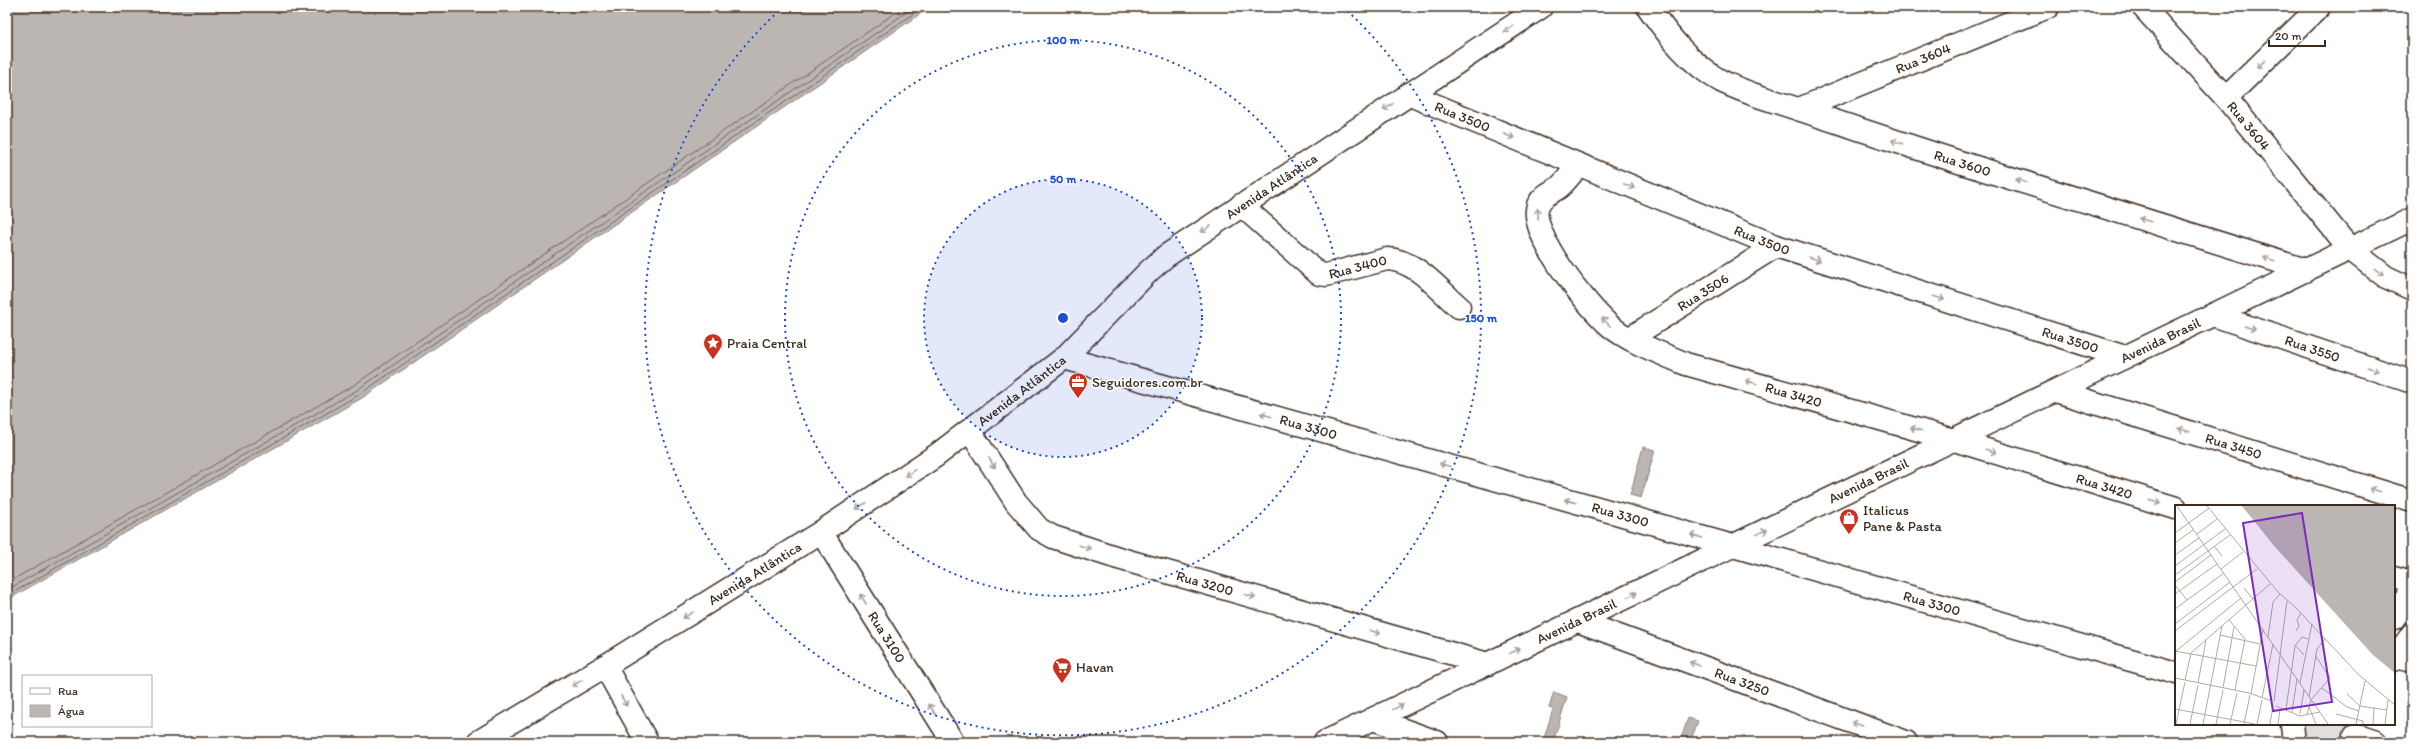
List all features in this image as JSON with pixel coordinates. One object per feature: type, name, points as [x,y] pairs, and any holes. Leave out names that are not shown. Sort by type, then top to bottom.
[{"type":"street","name":"Avenida Atlântica","points":[[478,742],[605,666],[821,532],[970,432],[1064,358],[1149,271],[1166,256],[1541,7]]},
{"type":"street","name":"Rua 3600","points":[[1648,7],[1664,29],[1695,62],[1720,80],[1799,110],[2306,270]]},
{"type":"street","name":"Rua 3604","points":[[1799,110],[2048,7]]},
{"type":"street","name":"Rua 3604","points":[[2143,7],[2226,98],[2350,249],[2386,277],[2412,289]]},
{"type":"street","points":[[2226,98],[2319,7]]},
{"type":"street","name":"Rua 3500","points":[[1408,94],[1776,246],[2125,357]]},
{"type":"street","name":"Rua 3420","points":[[1579,165],[1559,187],[1546,194],[1538,206],[1538,218],[1546,242],[1561,270],[1610,326],[1630,338],[1650,349],[1686,364],[1954,440],[2175,508]]},
{"type":"street","name":"Rua 3400","points":[[1241,206],[1319,274],[1326,275],[1387,260],[1396,260],[1409,264],[1459,308]]},
{"type":"street","name":"Avenida Brasil","points":[[1325,742],[2412,220]]},
{"type":"street","name":"Rua 3506","points":[[1630,338],[1776,246]]},
{"type":"street","name":"Rua 3550","points":[[2213,315],[2412,382]]},
{"type":"street","name":"Rua 3300","points":[[1064,358],[1733,546],[2175,673]]},
{"type":"street","name":"Rua 3450","points":[[2056,391],[2412,501]]},
{"type":"street","name":"Rua 3200","points":[[970,432],[1016,502],[1039,529],[1053,537],[1118,558],[1488,664]]},
{"type":"street","name":"Rua 3100","points":[[821,532],[953,742]]},
{"type":"street","points":[[2395,577],[2412,582]]},
{"type":"street","points":[[2395,616],[2412,590]]},
{"type":"street","name":"Rua 3250","points":[[1578,621],[1906,742]]},
{"type":"street","points":[[2401,659],[2412,634]]},
{"type":"street","points":[[605,666],[647,742]]},
{"type":"street","points":[[1373,719],[1437,742]]},
{"type":"street","points":[[2354,734],[2376,742]]},
{"type":"shaded area","points":[[2301,725],[2351,725],[2340,742],[2302,742]]},
{"type":"water","points":[[7,7],[930,7],[362,398],[7,600]]},
{"type":"water","points":[[1643,447],[1655,450],[1641,498],[1630,495]]},
{"type":"water","points":[[1554,692],[1567,697],[1553,742],[1543,742],[1553,709],[1549,708]]},
{"type":"water","points":[[1688,718],[1698,721],[1690,742],[1680,742]]},
{"type":"place","name":"Praia Central","points":[[713,360]]},
{"type":"place","name":"Seguidores.com.br","points":[[1078,399]]},
{"type":"place","name":"Italicus Pane & Pasta","points":[[1849,535]]},
{"type":"place","name":"Havan","points":[[1062,684]]}]
